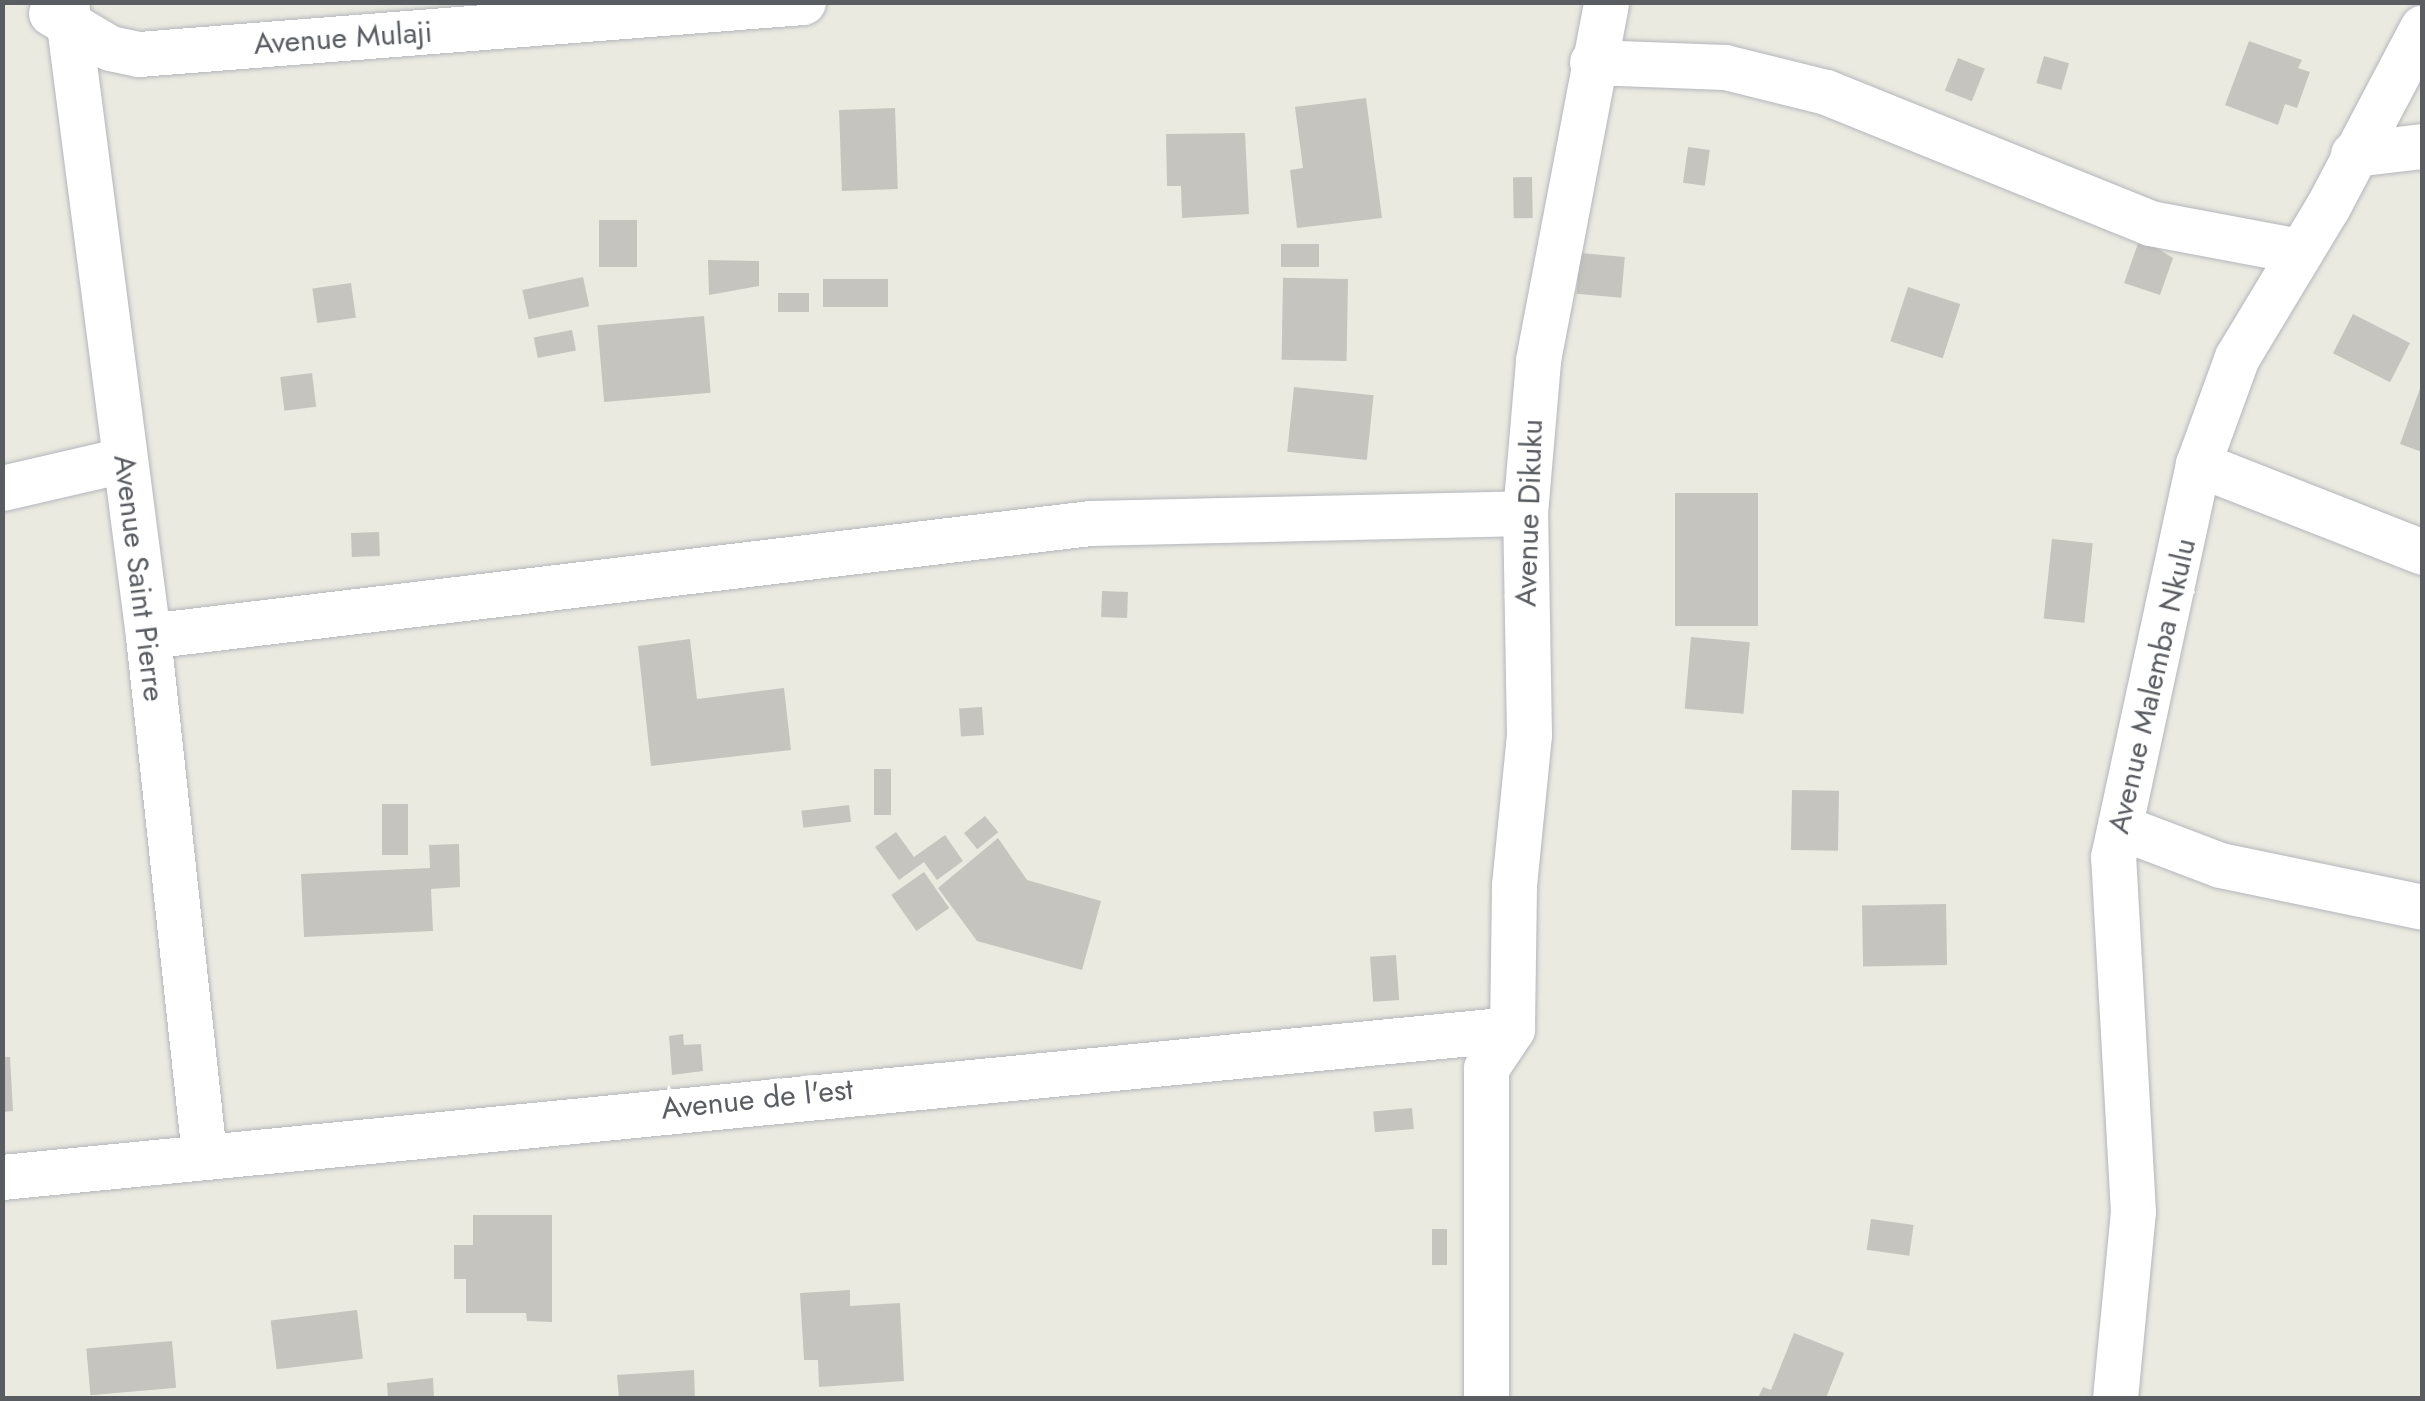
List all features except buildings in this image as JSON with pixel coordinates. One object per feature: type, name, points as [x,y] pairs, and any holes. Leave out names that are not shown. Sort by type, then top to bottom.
[{"type":"street","name":"Avenue Mulaji","points":[[57,10],[110,48],[139,54],[802,2]]},
{"type":"street","name":"Avenue Dikuku","points":[[1512,1029],[1514,885],[1529,735],[1526,513],[1550,275],[1606,2]]},
{"type":"street","name":"Avenue Saint Pierre","points":[[57,10],[148,636],[204,1155]]},
{"type":"street","name":"Avenue Malemba Nkulu","points":[[2115,1398],[2133,1212],[2113,890],[2120,827],[2198,464],[2220,390],[2422,28]]},
{"type":"street","points":[[1592,62],[1725,68],[1826,92],[2150,224],[2300,251]]},
{"type":"street","points":[[2353,154],[2422,146]]},
{"type":"street","points":[[2,488],[123,460]]},
{"type":"street","points":[[2198,464],[2422,552]]},
{"type":"street","points":[[148,636],[1090,522],[1526,513]]},
{"type":"street","points":[[2120,827],[2220,865],[2422,907]]},
{"type":"street","points":[[1486,1398],[1486,1068],[1512,1029]]},
{"type":"street","name":"Avenue de l'est","points":[[2,1177],[1512,1029]]}]
